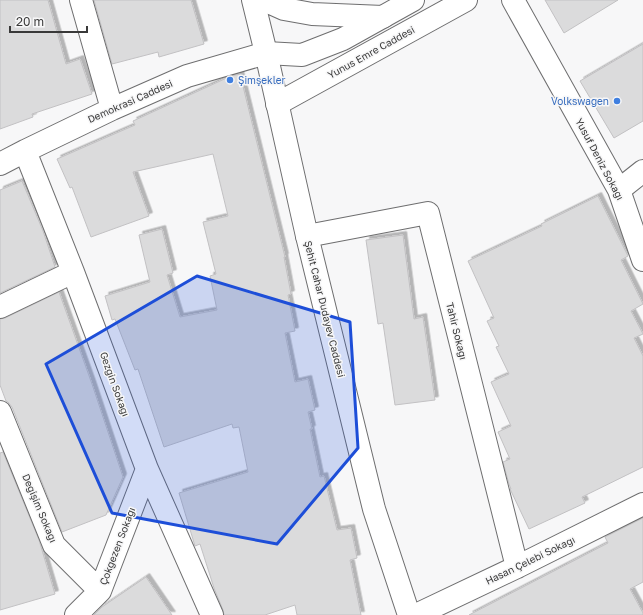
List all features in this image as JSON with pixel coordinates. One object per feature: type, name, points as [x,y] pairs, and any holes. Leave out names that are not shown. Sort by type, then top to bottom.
[{"type":"street","points":[[81,0],[112,109]]},
{"type":"street","name":"Şehit Cahar Dudayev Caddesi","points":[[253,0],[307,236],[374,509],[409,615]]},
{"type":"street","points":[[264,0],[284,9],[312,14],[383,18]]},
{"type":"street","points":[[266,53],[302,55],[343,39],[413,0]]},
{"type":"street","name":"Yunus Emre Caddesi","points":[[277,104],[466,0]]},
{"type":"street","name":"Yusuf Deniz Sokağı","points":[[513,0],[618,190],[643,260]]},
{"type":"street","name":"Demokrasi Caddesi","points":[[0,164],[112,109],[186,76],[266,53]]},
{"type":"street","name":"Gezgin Sokağı","points":[[25,151],[73,272],[147,469],[212,615]]},
{"type":"street","points":[[618,190],[643,171]]},
{"type":"street","name":"Tahir Sokağı","points":[[307,236],[428,213],[517,567]]},
{"type":"street","points":[[0,307],[73,272]]},
{"type":"street","name":"Değişim Sokağı","points":[[0,412],[54,544],[100,591]]},
{"type":"street","name":"Çokgezen Sokağı","points":[[76,615],[100,591],[147,469]]},
{"type":"street","name":"Hasan Çelebi Sokağı","points":[[416,615],[517,567],[643,504]]},
{"type":"highlighted area","points":[[197,276],[350,322],[358,448],[277,544],[112,513],[46,364]]},
{"type":"building","points":[[0,0],[48,0],[66,64],[80,59],[92,94],[32,114],[33,117],[0,129]]},
{"type":"building","points":[[94,0],[191,0],[204,44],[159,57],[158,52],[112,64]]},
{"type":"building","points":[[545,0],[618,0],[564,33]]},
{"type":"building","name":"Volkswagen","points":[[643,44],[643,121],[614,138],[580,81]]},
{"type":"building","points":[[240,74],[285,257],[291,294],[288,295],[295,331],[285,333],[295,382],[308,379],[315,410],[308,412],[312,429],[310,429],[320,477],[324,476],[337,530],[351,528],[357,558],[350,560],[361,615],[297,615],[295,605],[265,615],[224,615],[200,544],[195,546],[179,493],[248,472],[239,427],[233,428],[232,424],[164,447],[138,369],[135,370],[115,319],[112,320],[105,296],[150,282],[139,235],[162,229],[173,273],[167,275],[180,317],[217,310],[210,276],[216,274],[203,222],[228,216],[213,154],[133,172],[149,216],[91,237],[72,187],[70,188],[57,159],[135,125],[133,121],[231,76]]},
{"type":"building","points":[[22,181],[43,231],[55,267],[0,293],[0,190]]},
{"type":"building","points":[[598,196],[628,256],[621,260],[643,304],[631,311],[643,334],[634,338],[643,356],[643,467],[582,497],[585,503],[529,529],[510,489],[503,462],[510,459],[498,432],[511,426],[491,382],[509,374],[496,347],[499,346],[487,321],[494,318],[468,261],[542,226],[541,224]]},
{"type":"building","points":[[403,235],[414,319],[423,317],[435,400],[395,405],[383,323],[378,324],[366,240]]},
{"type":"building","points":[[59,292],[123,477],[106,515],[62,532],[12,407],[6,401],[0,385],[0,319]]},
{"type":"building","points":[[3,452],[39,540],[55,594],[0,610],[0,453]]},
{"type":"building","points":[[643,518],[643,582],[630,589],[643,615],[469,615],[608,543],[605,537]]},
{"type":"building","points":[[146,577],[172,615],[94,615],[102,607]]},
{"type":"place","name":"Şimşekler","points":[[230,80]]},
{"type":"place","name":"Volkswagen","points":[[617,101]]}]
